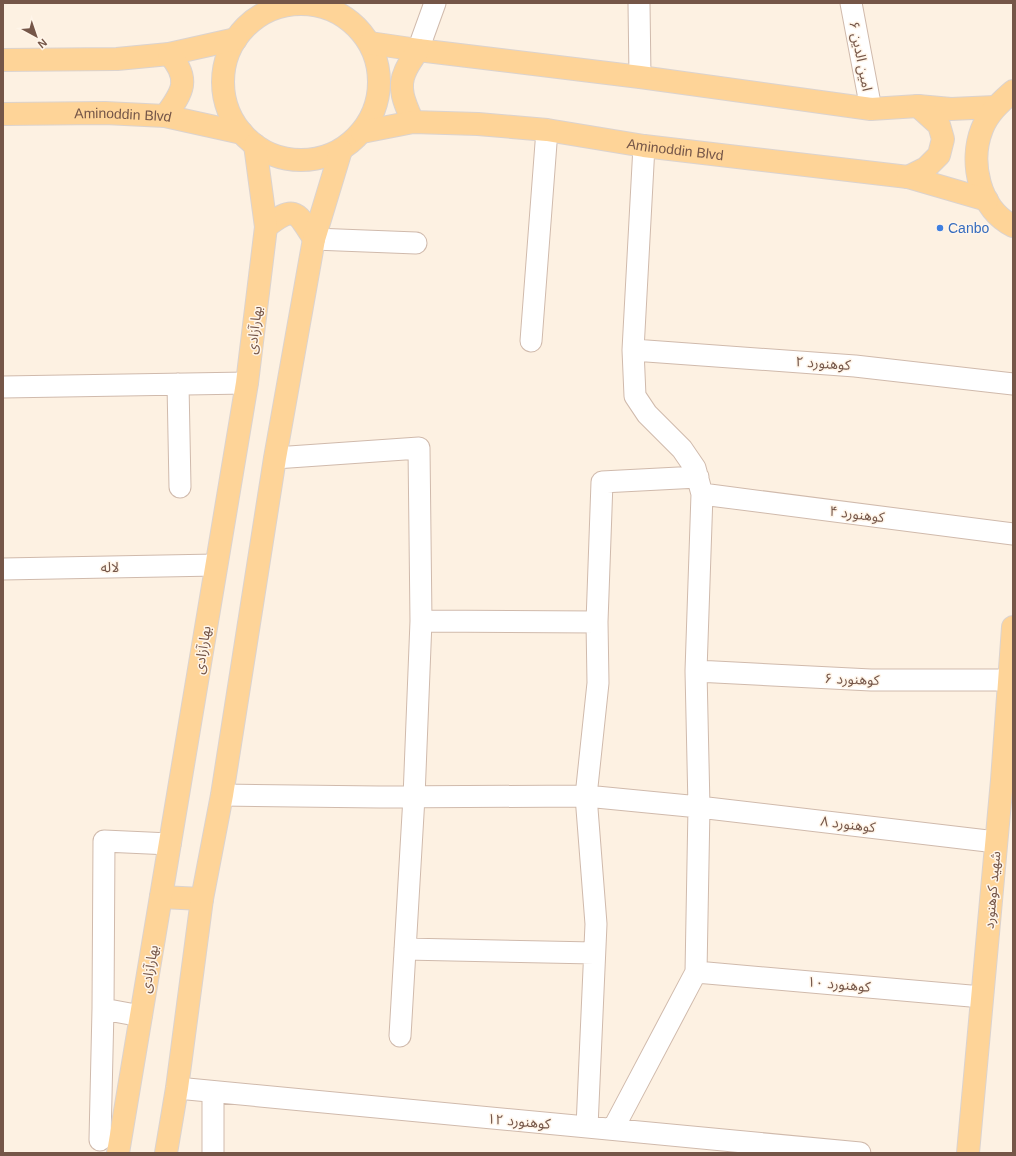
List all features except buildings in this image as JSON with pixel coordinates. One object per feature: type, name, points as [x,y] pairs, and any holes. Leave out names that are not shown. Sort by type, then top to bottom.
[{"type":"main road","points":[[248,139],[234,122],[228,110],[223,86],[223,74],[226,62],[236,39],[264,8],[274,9],[286,5],[304,4],[342,10],[370,43],[379,69],[379,96],[375,109],[362,132]]},
{"type":"main road","points":[[3,60],[117,59],[169,54],[236,39]]},
{"type":"main road","points":[[370,43],[640,77],[871,109],[918,106],[950,108],[995,107]]},
{"type":"main road","points":[[413,122],[403,99],[401,85],[404,72],[418,50]]},
{"type":"main road","points":[[165,116],[181,92],[182,81],[182,72],[169,54]]},
{"type":"main road","points":[[1012,230],[997,214],[987,200],[978,177],[976,152],[982,128],[995,107],[1013,91]]},
{"type":"main road","points":[[908,177],[926,168],[939,154],[942,139],[939,125],[918,106]]},
{"type":"main road","name":"Aminoddin Blvd","points":[[3,114],[105,113],[165,116],[248,139],[275,156],[288,160],[302,161],[328,156],[341,150],[362,132],[413,122],[478,124],[547,130],[644,146],[908,177],[987,200]]},
{"type":"main road","name":"بهارآزادی","points":[[118,1153],[247,383],[266,227],[248,139]]},
{"type":"main road","points":[[166,1153],[177,1088],[202,899],[222,795],[275,458],[314,239],[341,150]]},
{"type":"main road","points":[[266,227],[281,215],[292,213],[300,218],[314,239]]},
{"type":"main road","name":"شهید کوهنورد","points":[[968,1153],[996,842],[1013,627]]},
{"type":"main road","points":[[161,897],[202,899]]},
{"type":"street","points":[[418,50],[435,3]]},
{"type":"street","points":[[639,3],[640,77]]},
{"type":"street","name":"امین الدین ۶","points":[[851,3],[871,109]]},
{"type":"street","points":[[531,341],[547,130]]},
{"type":"street","points":[[613,1129],[696,972],[700,807],[696,671],[700,486],[695,468],[682,449],[647,414],[635,396],[633,350],[644,146]]},
{"type":"street","points":[[314,239],[416,243]]},
{"type":"street","name":"کوهنورد ۲","points":[[633,350],[855,366],[1013,384]]},
{"type":"street","points":[[3,387],[247,383]]},
{"type":"street","points":[[178,384],[180,488]]},
{"type":"street","points":[[275,458],[419,448],[421,620],[414,797],[400,1036]]},
{"type":"street","name":"کوهنورد ۴","points":[[597,622],[602,482],[700,486],[1013,534]]},
{"type":"street","name":"لاله","points":[[3,569],[216,565]]},
{"type":"street","points":[[421,620],[597,622],[598,684],[586,796],[596,924],[586,1127]]},
{"type":"street","name":"کوهنورد ۶","points":[[696,671],[871,680],[1009,680]]},
{"type":"street","name":"کوهنورد ۸","points":[[222,795],[414,797],[586,796],[700,807],[996,842]]},
{"type":"street","points":[[100,1140],[104,841],[170,844]]},
{"type":"street","points":[[405,949],[594,953]]},
{"type":"street","name":"کوهنورد ۱۰","points":[[696,972],[982,997]]},
{"type":"street","points":[[102,1009],[141,1016]]},
{"type":"street","name":"کوهنورد ۱۲","points":[[177,1088],[860,1153]]},
{"type":"street","points":[[212,1153],[213,1092]]},
{"type":"place","name":"Canbo","points":[[940,228]]}]
